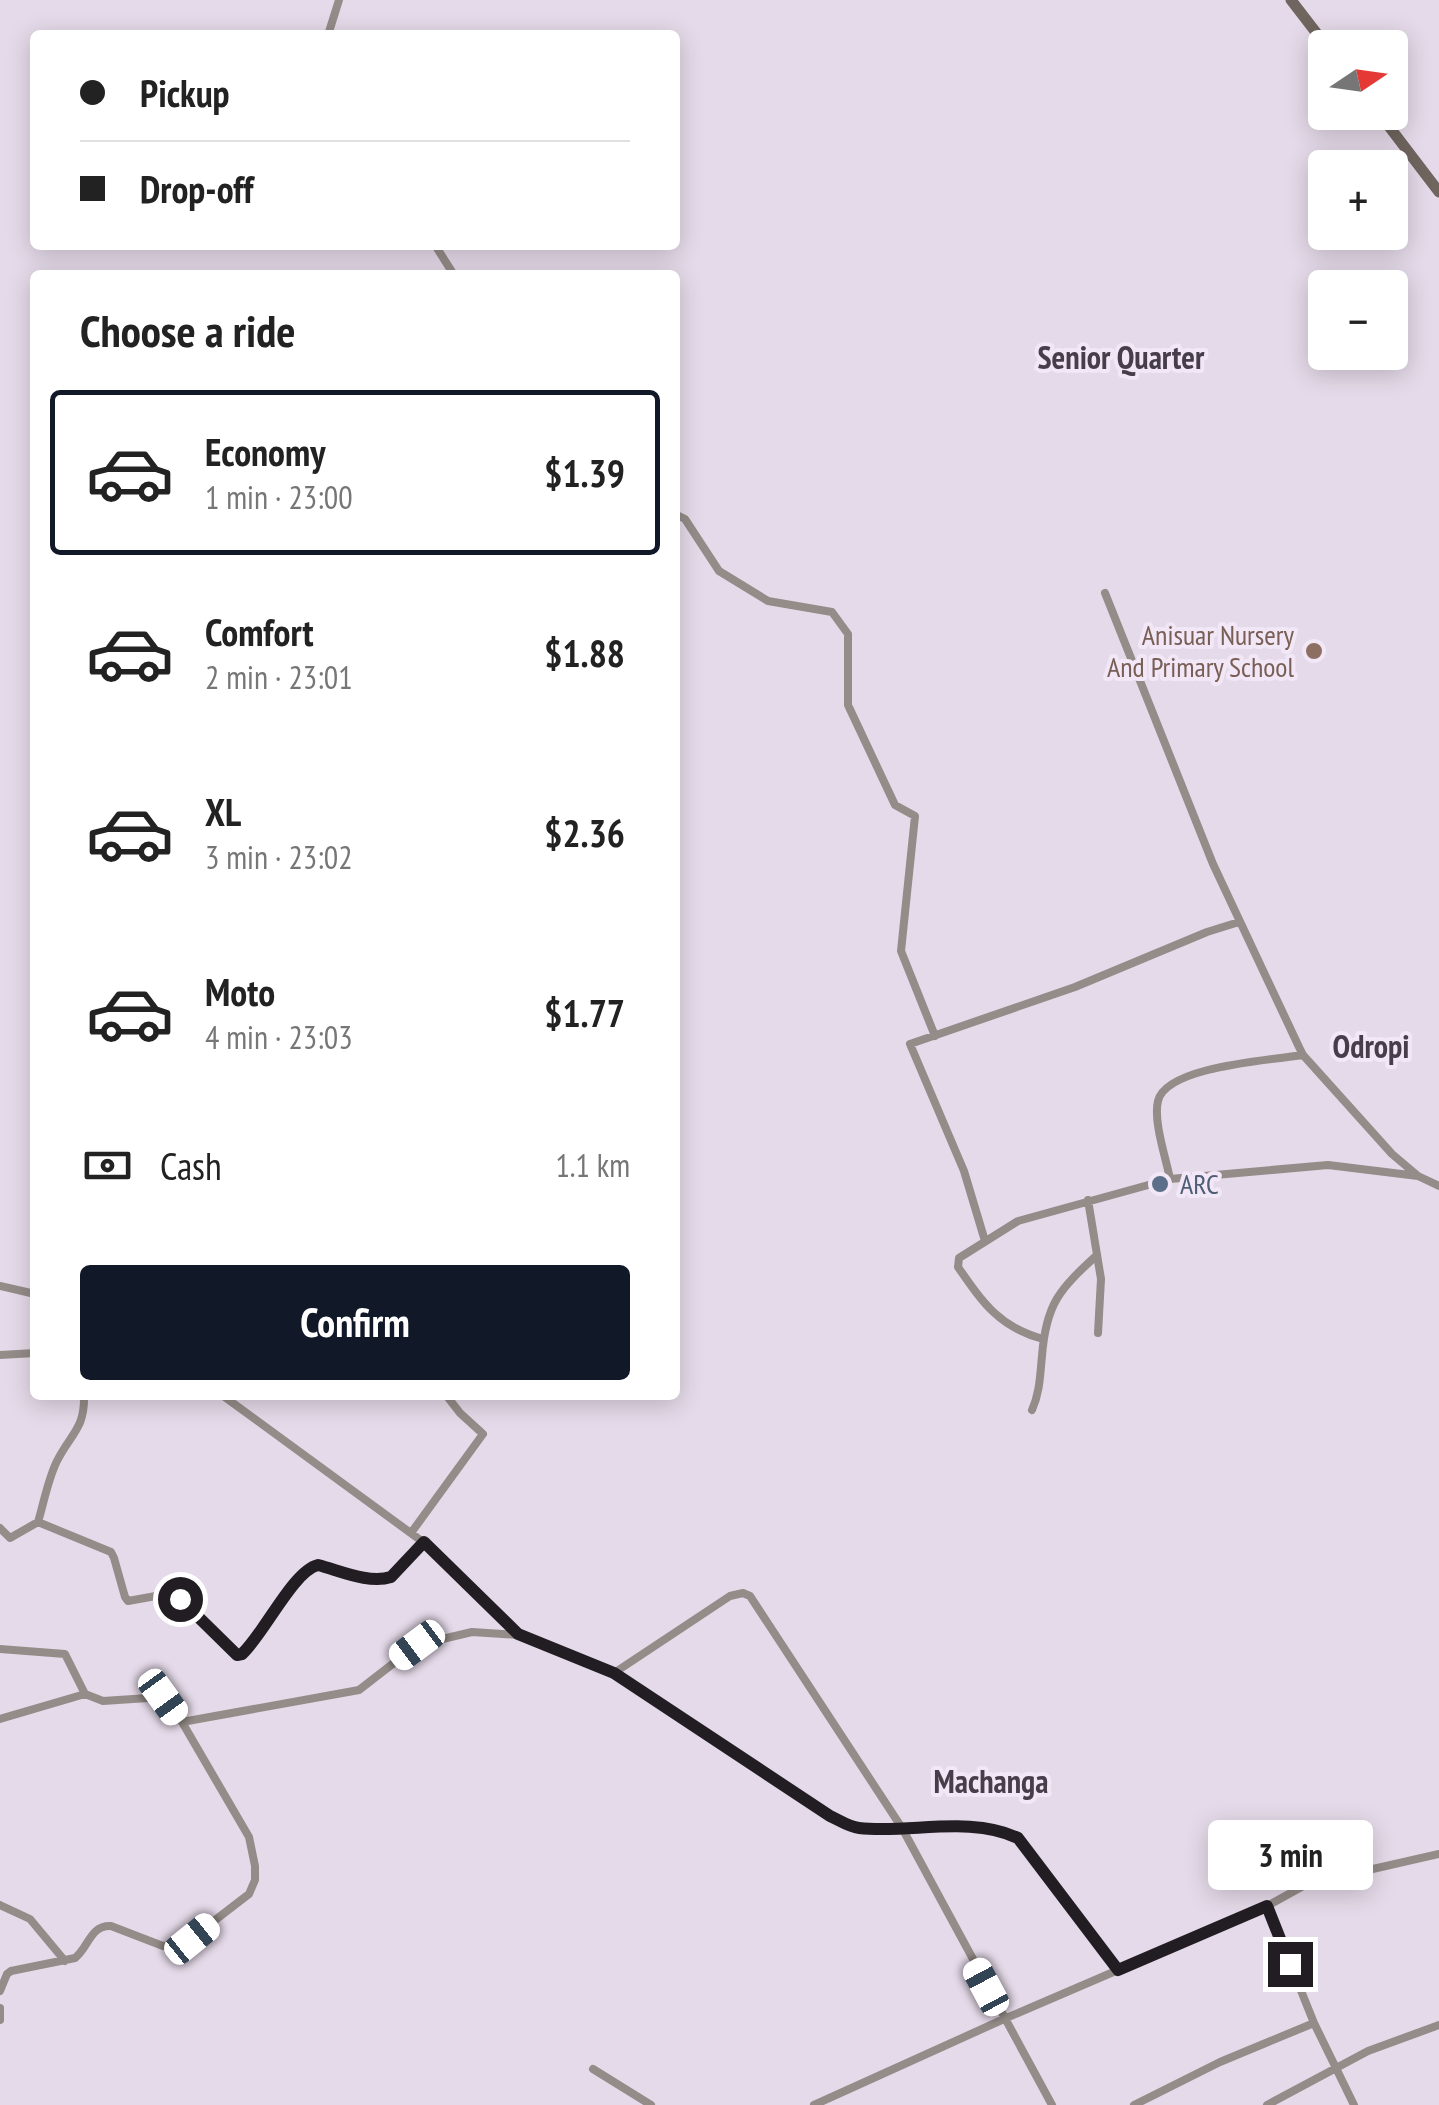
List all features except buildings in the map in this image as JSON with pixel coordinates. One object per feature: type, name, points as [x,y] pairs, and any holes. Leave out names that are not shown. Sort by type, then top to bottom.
[{"type":"main road","points":[[1291,0],[1314,30]]},
{"type":"main road","points":[[1392,130],[1439,192]]},
{"type":"street","points":[[330,30],[340,0]]},
{"type":"street","points":[[680,517],[719,571],[768,601],[832,612],[848,634],[848,705],[895,805],[914,816],[901,952],[935,1036]]},
{"type":"street","points":[[1104,593],[1213,864],[1303,1055],[1392,1154],[1418,1176],[1439,1186]]},
{"type":"street","points":[[985,1241],[964,1171],[910,1044],[1075,987],[1240,922]]},
{"type":"street","points":[[1170,1179],[1157,1102],[1166,1088],[1182,1076],[1200,1071],[1303,1055]]},
{"type":"street","points":[[1043,1339],[1016,1331],[1005,1323],[958,1267],[959,1258],[1018,1221],[1170,1179],[1328,1166],[1418,1176]]},
{"type":"street","points":[[1088,1200],[1101,1292],[1098,1333]]},
{"type":"street","points":[[1032,1410],[1038,1396],[1043,1339],[1058,1295],[1097,1255]]},
{"type":"street","points":[[0,1286],[30,1293]]},
{"type":"street","points":[[0,1356],[30,1353]]},
{"type":"street","points":[[0,1528],[10,1538],[38,1522],[57,1461],[80,1426],[84,1400]]},
{"type":"street","points":[[229,1400],[424,1542],[518,1634]]},
{"type":"street","points":[[411,1534],[483,1434],[450,1400]]},
{"type":"street","points":[[38,1522],[111,1552],[128,1601],[175,1595],[239,1655],[256,1640],[292,1586],[312,1566],[385,1579],[424,1542]]},
{"type":"street","points":[[614,1673],[730,1596],[750,1596],[902,1828],[1052,2105]]},
{"type":"street","points":[[182,1722],[359,1690],[417,1645],[472,1632],[518,1634],[614,1673],[830,1816],[856,1828],[944,1826],[1005,1832],[1018,1838],[1118,1970]]},
{"type":"street","points":[[0,1648],[65,1654],[85,1694]]},
{"type":"street","points":[[0,1720],[85,1694],[103,1701],[163,1697],[182,1722],[249,1837],[255,1866],[249,1894],[184,1944],[164,1946],[106,1925],[96,1928],[82,1953],[65,1961],[11,1971],[0,1992]]},
{"type":"street","points":[[814,2105],[1267,1906],[1307,1884],[1439,1854]]},
{"type":"street","points":[[0,1905],[30,1918],[65,1961]]},
{"type":"street","points":[[1267,1906],[1314,2023],[1354,2105]]},
{"type":"street","points":[[0,2008],[0,2020]]},
{"type":"street","points":[[1134,2105],[1220,2062],[1314,2023]]},
{"type":"street","points":[[1267,2105],[1368,2052],[1439,2025]]},
{"type":"street","points":[[592,2070],[651,2105]]},
{"type":"place","name":"Anisuar Nursery And Primary School","points":[[1314,651]]},
{"type":"place","name":"ARC","points":[[1160,1184]]},
{"type":"district","name":"Senior Quarter","points":[[1121,358]]},
{"type":"district","name":"Odropi","points":[[1371,1047]]},
{"type":"district","name":"Machanga","points":[[991,1782]]},
{"type":"route","points":[[180,1599],[226,1646],[237,1655],[242,1654],[292,1586],[312,1566],[385,1579],[424,1542],[518,1634],[614,1673],[830,1816],[856,1828],[944,1826],[1005,1832],[1018,1838],[1118,1970],[1267,1906],[1290,1964]]}]
